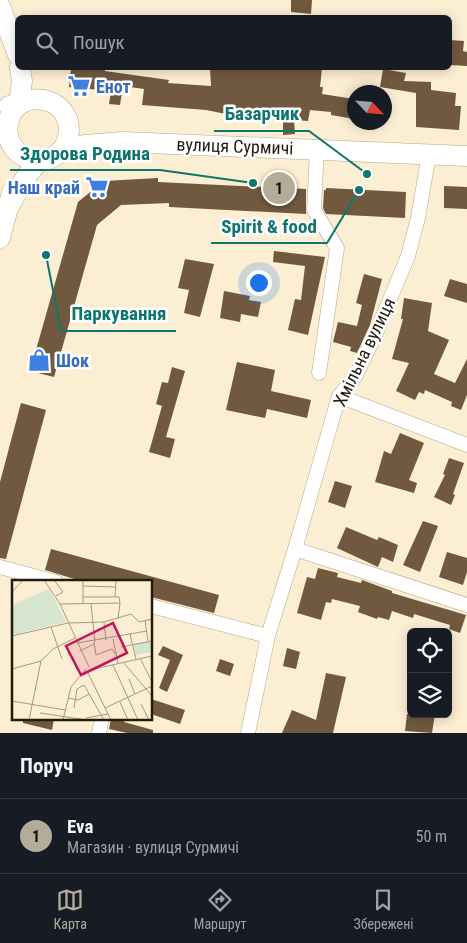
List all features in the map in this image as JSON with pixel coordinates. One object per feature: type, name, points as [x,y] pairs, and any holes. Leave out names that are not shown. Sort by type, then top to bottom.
[{"type":"main road","points":[[0,6],[15,47]]},
{"type":"main road","points":[[4,222],[14,170],[6,138],[6,126],[9,105],[22,81],[22,70]]},
{"type":"main road","points":[[23,70],[47,100]]},
{"type":"main road","points":[[9,105],[37,98],[47,100],[58,106],[66,116],[86,130],[123,142]]},
{"type":"main road","points":[[59,152],[65,145],[68,135],[69,125],[66,116]]},
{"type":"main road","points":[[6,138],[25,158],[41,161],[59,152],[84,145],[123,142]]},
{"type":"main road","name":"вулиця Сурмичі","points":[[123,142],[467,156]]},
{"type":"main road","points":[[4,222],[27,176],[41,161]]},
{"type":"street","points":[[317,149],[314,210],[337,248],[319,373]]},
{"type":"street","name":"Хмільна вулиця","points":[[248,733],[268,636],[339,396],[355,377],[385,314],[408,256],[418,218],[429,154]]},
{"type":"street","points":[[339,396],[467,445]]},
{"type":"street","points":[[295,549],[467,605]]},
{"type":"street","points":[[0,567],[49,580]]},
{"type":"street","points":[[152,606],[268,636]]},
{"type":"street","points":[[99,733],[102,720]]},
{"type":"building","points":[[291,0],[312,0],[311,14],[291,12]]},
{"type":"building","points":[[452,40],[464,41],[463,51],[467,52],[467,66],[452,65]]},
{"type":"building","points":[[71,70],[105,70],[169,80],[168,83],[211,86],[210,70],[322,70],[320,87],[323,87],[322,94],[347,98],[347,118],[331,115],[331,112],[310,110],[308,121],[294,120],[295,134],[283,135],[283,118],[254,115],[254,118],[231,117],[231,115],[206,110],[142,105],[144,89],[123,86],[120,105],[109,104],[111,91],[69,87]]},
{"type":"building","points":[[383,70],[406,73],[404,81],[431,82],[431,90],[456,93],[455,106],[461,106],[459,130],[416,127],[416,93],[392,89],[392,85],[380,85]]},
{"type":"building","points":[[158,178],[158,182],[306,189],[306,214],[169,207],[169,203],[121,205],[97,225],[54,377],[30,371],[78,202],[104,181]]},
{"type":"building","points":[[444,186],[467,187],[467,209],[444,208]]},
{"type":"building","points":[[326,188],[406,192],[405,218],[326,214],[323,208],[324,190]]},
{"type":"building","points":[[274,251],[325,257],[308,335],[288,330],[295,299],[301,300],[305,266],[273,262]]},
{"type":"building","points":[[185,259],[214,264],[200,317],[184,313],[189,290],[178,288]]},
{"type":"building","points":[[364,274],[382,279],[370,325],[357,353],[350,351],[351,347],[333,342],[338,322],[357,326],[362,305],[356,303]]},
{"type":"building","points":[[450,279],[467,284],[467,303],[444,296]]},
{"type":"building","points":[[224,291],[250,296],[249,300],[261,302],[258,317],[241,314],[240,322],[220,318]]},
{"type":"building","points":[[404,298],[432,303],[428,331],[449,340],[434,374],[455,383],[467,359],[467,395],[461,410],[451,406],[452,402],[425,390],[424,394],[419,392],[415,400],[396,391],[409,363],[392,359],[403,319],[401,319]]},
{"type":"building","points":[[237,362],[275,370],[271,391],[311,400],[307,418],[267,409],[265,418],[226,410]]},
{"type":"building","points":[[172,367],[185,371],[166,437],[175,439],[170,458],[149,452],[162,406],[156,404],[162,382],[168,383]]},
{"type":"building","points":[[21,403],[46,410],[6,559],[0,558],[0,482]]},
{"type":"building","points":[[400,433],[424,443],[409,480],[417,483],[414,493],[375,482],[384,451],[391,454]]},
{"type":"building","points":[[449,458],[464,463],[451,505],[434,497],[445,475],[443,474]]},
{"type":"building","points":[[335,481],[352,486],[345,508],[328,502]]},
{"type":"building","points":[[423,521],[438,526],[420,572],[403,565]]},
{"type":"building","points":[[346,527],[377,540],[379,537],[398,545],[393,562],[382,557],[378,567],[337,548]]},
{"type":"building","points":[[51,549],[219,595],[214,613],[152,597],[152,580],[78,580],[45,570]]},
{"type":"building","points":[[447,552],[467,558],[467,572],[463,585],[439,577]]},
{"type":"building","points":[[318,568],[338,573],[337,577],[361,583],[362,580],[392,591],[392,593],[466,615],[460,633],[449,628],[450,625],[414,614],[413,618],[392,611],[389,620],[378,617],[377,619],[358,612],[360,606],[332,599],[331,603],[326,602],[321,620],[297,613],[307,577],[315,579]]},
{"type":"building","points":[[163,646],[183,655],[167,692],[159,688],[170,660],[158,655]]},
{"type":"building","points":[[287,648],[300,652],[296,669],[283,666]]},
{"type":"building","points":[[220,659],[234,664],[230,676],[216,671]]},
{"type":"building","points":[[326,673],[346,677],[333,733],[282,733],[292,710],[316,720]]},
{"type":"building","points":[[152,699],[185,710],[180,724],[152,714]]},
{"type":"building","points":[[407,714],[407,718],[434,718],[432,733],[405,731]]},
{"type":"building","points":[[23,720],[54,720],[52,730],[23,723]]},
{"type":"building","points":[[111,720],[125,720],[124,722],[153,730],[153,733],[127,733],[109,729]]},
{"type":"place","name":"Енот","points":[[79,86]]},
{"type":"place","name":"Базарчик","points":[[367,174]]},
{"type":"place","name":"Здорова Родина","points":[[253,183]]},
{"type":"place","name":"Наш край","points":[[97,187]]},
{"type":"place","name":"Eva","points":[[279,188]]},
{"type":"place","name":"Spirit & food","points":[[359,190]]},
{"type":"place","name":"Паркування","points":[[46,255]]},
{"type":"place","name":"Шок","points":[[39,360]]}]
